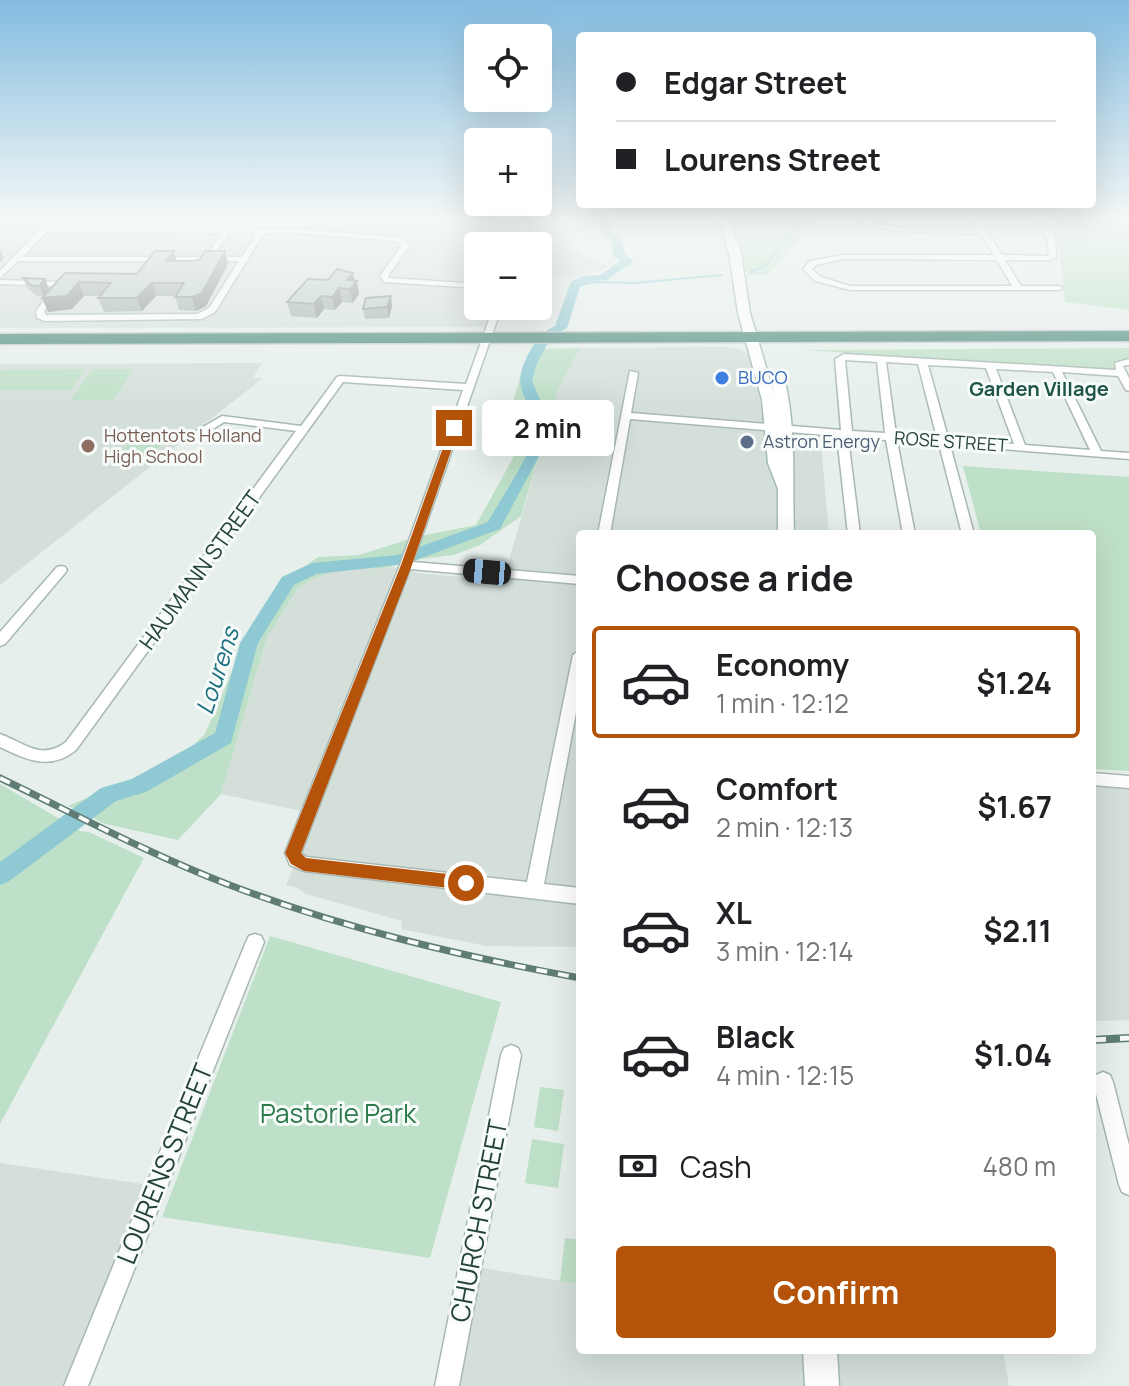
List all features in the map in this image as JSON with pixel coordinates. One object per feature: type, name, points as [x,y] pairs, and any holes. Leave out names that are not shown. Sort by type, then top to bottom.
[{"type":"highway","points":[[760,341],[1129,336]]},
{"type":"highway","points":[[0,339],[487,342]]},
{"type":"highway","points":[[0,347],[538,341],[1129,343]]},
{"type":"main road","points":[[741,284],[760,341],[789,465],[784,487],[786,530]]},
{"type":"main road","points":[[820,1354],[822,1386]]},
{"type":"street","points":[[50,284],[59,284],[59,290],[40,311],[45,318],[195,318],[212,310],[229,284]]},
{"type":"street","points":[[429,284],[464,286]]},
{"type":"street","points":[[835,284],[850,288],[1059,288]]},
{"type":"street","points":[[1015,284],[1018,288]]},
{"type":"street","points":[[494,320],[417,537],[293,849],[296,860],[304,864],[576,896]]},
{"type":"street","points":[[854,530],[840,359],[1121,373]]},
{"type":"street","points":[[881,359],[891,438],[908,530]]},
{"type":"street","points":[[922,361],[967,530]]},
{"type":"street","points":[[1129,362],[1118,365],[1129,388]]},
{"type":"street","points":[[990,365],[1021,448]]},
{"type":"street","points":[[1056,369],[1097,453]]},
{"type":"street","points":[[605,530],[633,373]]},
{"type":"street","name":"HAUMANN STREET","points":[[0,740],[41,758],[66,751],[340,379],[470,387]]},
{"type":"street","name":"ROSE STREET","points":[[627,416],[1129,456]]},
{"type":"street","points":[[187,441],[222,419],[304,429]]},
{"type":"street","points":[[407,562],[576,580]]},
{"type":"street","points":[[0,641],[61,570]]},
{"type":"street","points":[[534,891],[576,676]]},
{"type":"street","points":[[1096,779],[1129,782]]},
{"type":"street","name":"LOURENS STREET","points":[[76,1386],[255,942]]},
{"type":"street","name":"CHURCH STREET","points":[[447,1386],[511,1055]]},
{"type":"street","points":[[1103,1082],[1129,1185]]},
{"type":"shaded area","points":[[0,284],[464,284],[464,320],[497,320],[494,327],[0,328]]},
{"type":"shaded area","points":[[580,348],[741,349],[749,356],[767,428],[820,433],[829,530],[576,530],[576,947],[487,946],[401,929],[402,921],[306,894],[286,885],[316,814],[221,794],[267,637],[298,588],[312,579],[340,570],[394,567],[418,573],[503,581],[558,389]]},
{"type":"shaded area","name":"Hottentots Holland High School","points":[[262,363],[253,378],[263,378],[0,585],[0,364]]},
{"type":"shaded area","points":[[1096,779],[1129,782],[1129,1020],[1096,1021]]},
{"type":"shaded area","points":[[0,1163],[156,1186],[77,1386],[0,1386]]},
{"type":"shaded area","points":[[470,1266],[576,1283],[576,1354],[1004,1354],[1009,1386],[447,1386]]},
{"type":"green space","points":[[1063,284],[1129,284],[1129,310],[1065,302]]},
{"type":"green space","points":[[580,348],[558,389],[521,516],[480,545],[454,555],[385,568],[340,570],[312,579],[298,588],[267,637],[221,794],[178,840],[105,824],[68,806],[159,767],[188,750],[205,734],[247,636],[281,584],[318,557],[359,555],[416,537],[476,525],[524,438],[505,429],[525,361],[528,361],[533,349]]},
{"type":"green space","points":[[1129,348],[1129,361],[1115,361],[1116,371],[804,350]]},
{"type":"green space","points":[[85,369],[71,390],[0,390],[0,370]]},
{"type":"green space","points":[[92,369],[133,369],[113,400],[70,400]]},
{"type":"green space","points":[[135,436],[166,439],[145,463],[114,459]]},
{"type":"green space","points":[[963,466],[1129,477],[1129,771],[1096,769],[1096,530],[980,530]]},
{"type":"green space","points":[[0,784],[80,831],[89,832],[144,858],[0,1124]]},
{"type":"green space","name":"Pastorie Park","points":[[270,936],[501,1002],[430,1258],[162,1217]]},
{"type":"green space","points":[[540,1087],[564,1090],[558,1131],[534,1127]]},
{"type":"green space","points":[[532,1139],[564,1144],[558,1188],[525,1183]]},
{"type":"green space","points":[[565,1238],[576,1239],[576,1283],[560,1281]]},
{"type":"building","points":[[55,284],[78,284],[67,296],[42,298]]},
{"type":"building","points":[[110,284],[151,284],[137,298],[98,298]]},
{"type":"building","points":[[184,284],[207,284],[202,293],[192,297],[175,297]]},
{"type":"building","points":[[304,284],[355,284],[350,289],[339,288],[332,297],[321,296],[314,304],[287,302]]},
{"type":"building","points":[[391,296],[387,307],[363,309],[366,298]]},
{"type":"waterway","name":"Lourens","points":[[0,875],[109,794],[138,786],[224,737],[249,643],[288,581],[312,569],[399,560],[494,525],[540,441],[539,414],[525,381],[529,365],[546,335],[561,328],[577,284]]},
{"type":"waterway","points":[[574,287],[587,284]]},
{"type":"railway","points":[[0,778],[169,860],[270,900],[401,939],[576,977]]},
{"type":"railway","points":[[1096,1040],[1129,1038]]},
{"type":"place","name":"BUCO","points":[[722,378]]},
{"type":"place","name":"Astron Energy","points":[[747,442]]},
{"type":"place","name":"Hottentots Holland High School","points":[[88,446]]},
{"type":"district","name":"Garden Village","points":[[1039,389]]},
{"type":"route","points":[[454,428],[406,565],[293,853],[296,860],[304,864],[466,883]]}]
